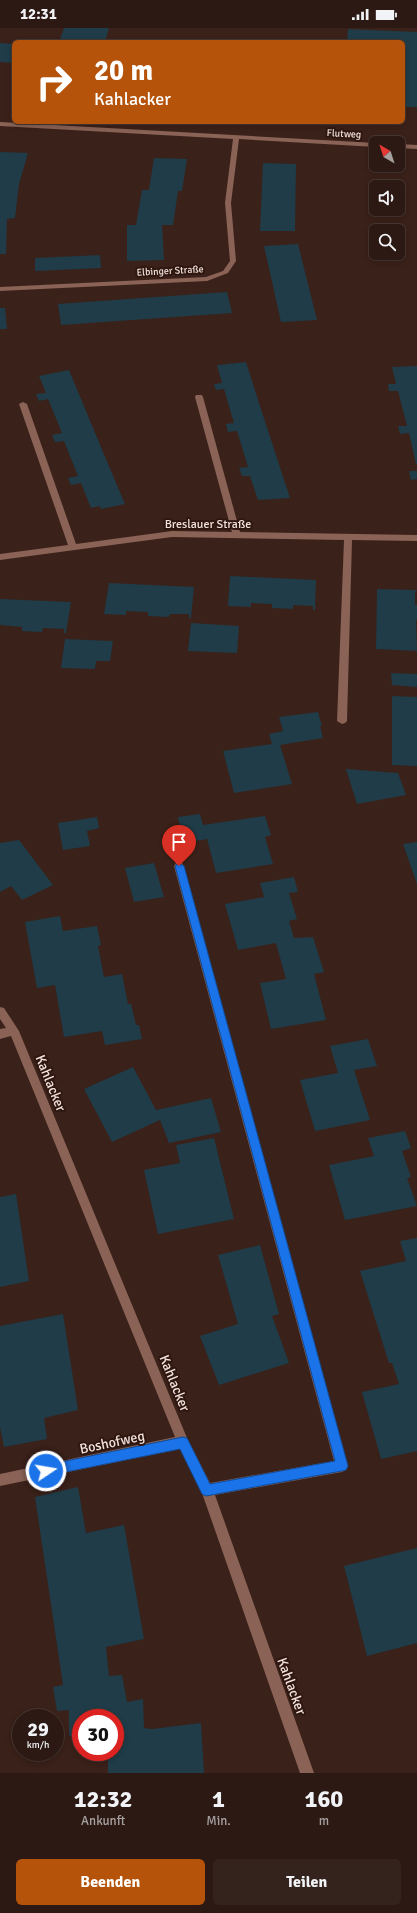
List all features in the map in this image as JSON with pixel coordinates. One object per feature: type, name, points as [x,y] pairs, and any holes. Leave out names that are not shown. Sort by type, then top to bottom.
[{"type":"street","name":"Flutweg","points":[[0,124],[369,145]]},
{"type":"street","name":"Elbinger Straße","points":[[0,289],[207,279],[226,272],[233,261],[228,203],[236,137]]},
{"type":"street","points":[[405,146],[417,147]]},
{"type":"street","points":[[200,398],[237,535]]},
{"type":"street","points":[[24,404],[73,548]]},
{"type":"street","name":"Breslauer Straße","points":[[0,557],[172,534],[417,538]]},
{"type":"street","points":[[342,721],[348,537]]},
{"type":"street","points":[[179,866],[342,1466],[206,1490]]},
{"type":"street","name":"Kahlacker","points":[[0,1010],[14,1031],[183,1442],[206,1490],[307,1773]]},
{"type":"street","points":[[0,1034],[14,1031]]},
{"type":"street","name":"Boshofweg","points":[[0,1480],[183,1442]]},
{"type":"building","points":[[64,28],[109,28],[106,40],[60,40]]},
{"type":"building","points":[[348,29],[417,32],[417,107],[405,107],[405,40],[347,40]]},
{"type":"building","points":[[0,43],[12,44],[12,63],[0,62]]},
{"type":"building","points":[[0,152],[28,153],[19,184],[15,218],[7,219],[6,254],[0,254]]},
{"type":"building","points":[[154,158],[187,159],[182,191],[178,191],[173,225],[162,225],[164,260],[127,261],[127,225],[136,225],[142,190],[149,190]]},
{"type":"building","points":[[263,163],[296,164],[295,231],[260,231]]},
{"type":"building","points":[[298,244],[317,320],[281,322],[264,246]]},
{"type":"building","points":[[100,255],[101,268],[35,271],[35,258]]},
{"type":"building","points":[[227,292],[232,313],[61,325],[58,304]]},
{"type":"building","points":[[0,308],[5,308],[7,329],[0,329]]},
{"type":"building","points":[[246,362],[290,498],[258,500],[250,476],[242,476],[239,468],[248,467],[237,431],[228,432],[226,424],[234,423],[224,389],[216,390],[214,384],[222,383],[217,365]]},
{"type":"building","points":[[417,366],[416,464],[409,433],[400,434],[398,426],[407,426],[398,391],[389,391],[388,384],[396,384],[392,367]]},
{"type":"building","points":[[69,370],[125,504],[101,509],[100,506],[91,508],[81,483],[71,485],[68,478],[78,476],[64,441],[55,442],[52,435],[62,433],[48,399],[39,401],[36,394],[46,393],[39,376]]},
{"type":"building","points":[[409,471],[417,471],[417,479],[411,480]]},
{"type":"building","points":[[230,576],[316,580],[315,610],[313,610],[313,606],[293,605],[293,609],[272,608],[272,604],[251,603],[251,607],[228,606]]},
{"type":"building","points":[[109,583],[194,587],[191,618],[189,618],[189,614],[170,614],[169,617],[148,616],[148,612],[126,611],[126,615],[104,614]]},
{"type":"building","points":[[377,589],[417,590],[415,592],[415,605],[417,605],[417,651],[376,649]]},
{"type":"building","points":[[0,599],[71,602],[66,633],[64,633],[64,629],[43,628],[42,632],[22,631],[22,627],[0,625]]},
{"type":"building","points":[[191,623],[239,626],[237,653],[188,651]]},
{"type":"building","points":[[65,639],[113,641],[110,661],[96,661],[95,669],[61,668]]},
{"type":"building","points":[[391,673],[417,674],[417,687],[392,685]]},
{"type":"building","points":[[392,696],[417,697],[417,766],[392,765]]},
{"type":"building","points":[[318,712],[322,726],[320,726],[323,738],[280,745],[292,784],[234,793],[223,751],[272,744],[269,734],[283,731],[279,717]]},
{"type":"building","points":[[346,769],[398,773],[406,795],[357,804]]},
{"type":"building","points":[[200,814],[203,825],[265,816],[271,835],[265,837],[273,864],[216,873],[207,839],[184,843],[178,817]]},
{"type":"building","points":[[97,817],[99,828],[87,831],[90,846],[63,850],[58,823]]},
{"type":"building","points":[[19,840],[53,885],[22,900],[11,886],[0,892],[0,843]]},
{"type":"building","points":[[417,842],[417,884],[403,844]]},
{"type":"building","points":[[154,863],[164,897],[134,902],[125,868]]},
{"type":"building","points":[[294,877],[298,892],[289,893],[297,919],[289,921],[294,938],[313,937],[324,972],[314,974],[326,1020],[271,1029],[260,983],[286,979],[276,943],[238,950],[225,904],[264,897],[260,883]]},
{"type":"building","points":[[60,916],[63,931],[97,926],[101,945],[98,946],[104,977],[122,974],[128,1004],[131,1004],[136,1025],[139,1025],[142,1039],[105,1045],[102,1031],[64,1037],[55,985],[37,988],[25,922]]},
{"type":"building","points":[[368,1039],[377,1066],[354,1070],[370,1120],[315,1131],[300,1080],[338,1073],[330,1046]]},
{"type":"building","points":[[133,1067],[156,1110],[211,1098],[221,1132],[169,1143],[160,1120],[112,1142],[84,1089]]},
{"type":"building","points":[[405,1131],[411,1148],[402,1151],[411,1177],[407,1178],[417,1206],[345,1220],[329,1165],[374,1156],[368,1138]]},
{"type":"building","points":[[214,1138],[234,1219],[158,1234],[144,1170],[180,1163],[176,1145]]},
{"type":"building","points":[[16,1194],[29,1281],[0,1287],[0,1197]]},
{"type":"building","points":[[417,1238],[417,1451],[381,1459],[362,1392],[399,1384],[392,1363],[389,1363],[360,1271],[406,1261],[400,1241]]},
{"type":"building","points":[[260,1245],[279,1314],[272,1316],[289,1363],[219,1385],[200,1336],[238,1324],[218,1255]]},
{"type":"building","points":[[63,1314],[78,1410],[44,1418],[47,1439],[4,1447],[0,1427],[0,1326]]},
{"type":"building","points":[[78,1487],[86,1533],[124,1525],[144,1639],[106,1647],[109,1676],[122,1675],[127,1702],[143,1699],[144,1728],[152,1729],[201,1723],[204,1773],[108,1773],[108,1761],[124,1761],[124,1709],[72,1709],[72,1736],[69,1736],[69,1710],[57,1709],[53,1687],[63,1685],[35,1497]]},
{"type":"building","points":[[417,1548],[417,1643],[367,1656],[344,1566]]},
{"type":"route","points":[[46,1471],[183,1442],[206,1490],[342,1466],[179,866]]}]
